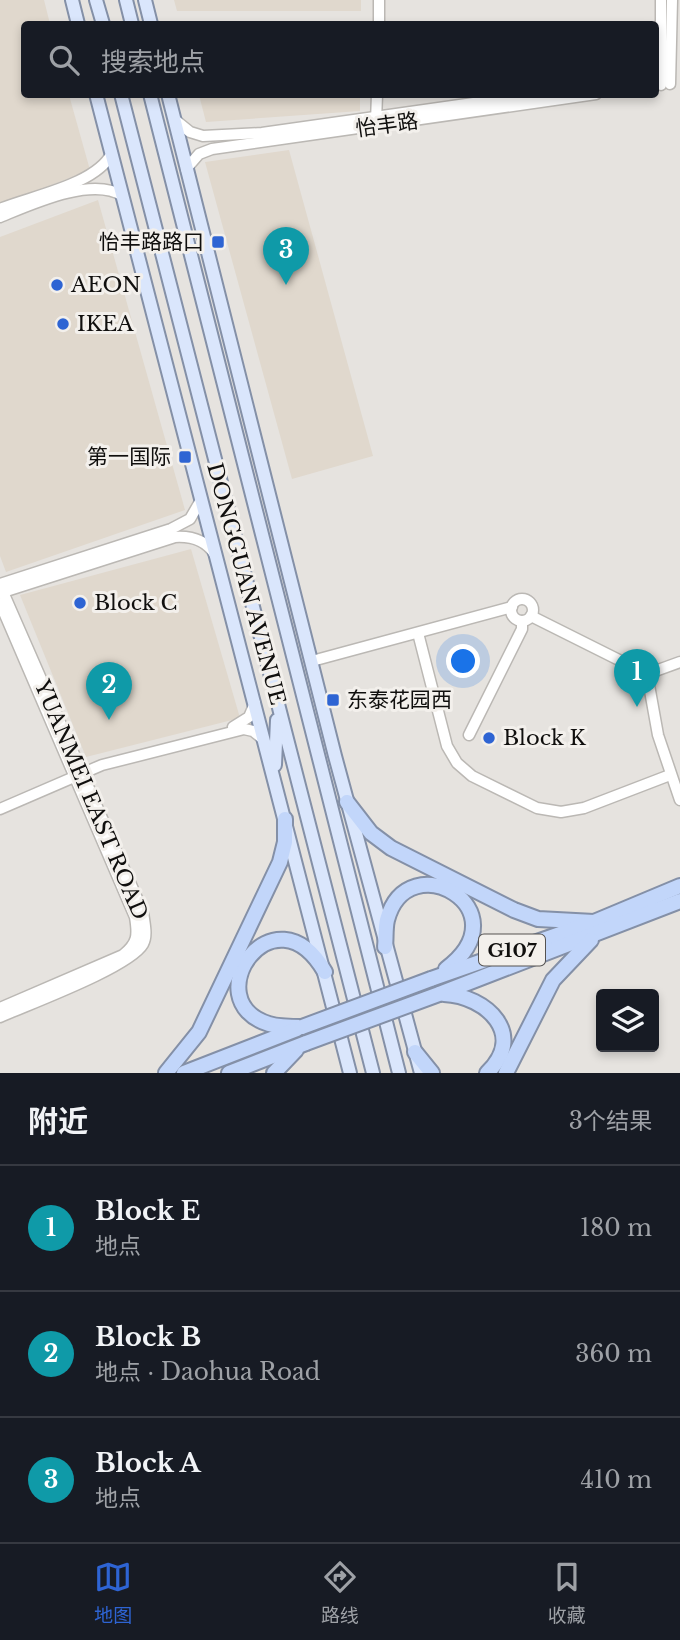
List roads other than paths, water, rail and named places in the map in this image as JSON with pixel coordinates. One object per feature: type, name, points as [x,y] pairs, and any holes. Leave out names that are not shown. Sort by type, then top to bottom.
[{"type":"highway","points":[[347,802],[371,833],[391,848],[514,910],[549,921],[596,928],[553,980],[506,1073]]},
{"type":"highway","points":[[166,1073],[199,1032],[280,862],[285,842],[285,819]]},
{"type":"highway","points":[[385,947],[387,920],[395,902],[407,889],[435,885],[456,893],[471,911],[474,929],[470,944],[460,958],[431,979]]},
{"type":"highway","name":"G107","points":[[229,1073],[439,994],[596,928],[680,886]]},
{"type":"highway","name":"G107","points":[[184,1073],[431,979],[677,904]]},
{"type":"highway","points":[[302,1027],[270,1025],[248,1009],[238,988],[242,966],[259,947],[283,940],[310,951],[325,972]]},
{"type":"highway","points":[[439,994],[456,995],[480,1002],[497,1021],[501,1031],[500,1051],[487,1073]]},
{"type":"highway","points":[[274,1073],[306,1043]]},
{"type":"highway","points":[[415,1052],[432,1073]]},
{"type":"main road","points":[[72,0],[77,21]]},
{"type":"main road","points":[[96,0],[102,21]]},
{"type":"main road","points":[[145,0],[150,21]]},
{"type":"main road","points":[[126,2],[133,21]]},
{"type":"main road","points":[[97,98],[350,1073]]},
{"type":"main road","name":"DONGGUAN AVENUE","points":[[122,98],[169,290],[373,1073]]},
{"type":"main road","name":"DONGGUAN AVENUE","points":[[151,98],[399,1073]]},
{"type":"main road","points":[[169,98],[335,756],[421,1073]]},
{"type":"main road","points":[[139,258],[169,290]]},
{"type":"main road","points":[[303,698],[335,756]]},
{"type":"main road","points":[[274,781],[277,706]]},
{"type":"street","points":[[379,0],[379,21]]},
{"type":"street","points":[[661,0],[667,80]]},
{"type":"street","points":[[667,80],[672,0]]},
{"type":"street","points":[[376,122],[377,98]]},
{"type":"street","name":"怡丰路","points":[[186,169],[199,154],[212,149],[513,98]]},
{"type":"street","name":"怡丰路","points":[[174,119],[190,132],[210,136],[376,122],[565,98]]},
{"type":"street","points":[[0,209],[77,182],[102,166],[112,153]]},
{"type":"street","points":[[0,217],[87,188],[113,190],[123,196]]},
{"type":"street","points":[[1,588],[171,529],[190,519],[201,499]]},
{"type":"street","points":[[1,588],[175,537],[195,538],[205,543],[215,555]]},
{"type":"street","name":"YUANMEI EAST ROAD","points":[[0,1008],[123,955],[137,940],[135,917],[1,588]]},
{"type":"street","points":[[312,661],[512,607],[518,600],[528,601],[532,607],[469,735]]},
{"type":"street","name":"YUANMEI EAST ROAD","points":[[0,603],[142,912],[144,942],[127,960],[0,1017]]},
{"type":"street","points":[[512,607],[513,617],[526,619],[647,674],[680,662]]},
{"type":"street","points":[[418,633],[447,746],[457,763],[472,776],[537,808],[561,812],[584,808],[670,775]]},
{"type":"street","points":[[647,674],[658,735],[680,800]]},
{"type":"street","points":[[0,809],[77,773],[241,724],[254,710],[255,703]]},
{"type":"street","points":[[0,802],[112,762],[244,729],[253,731],[264,740]]},
{"type":"place","name":"怡丰路路口","points":[[218,242]]},
{"type":"place","name":"AEON","points":[[57,285]]},
{"type":"place","name":"Block A","points":[[286,285]]},
{"type":"place","name":"IKEA","points":[[63,324]]},
{"type":"place","name":"第一国际","points":[[185,457]]},
{"type":"place","name":"Block C","points":[[80,603]]},
{"type":"place","name":"东泰花园西","points":[[333,700]]},
{"type":"place","name":"Block E","points":[[637,707]]},
{"type":"place","name":"Block B","points":[[109,720]]},
{"type":"place","name":"Block K","points":[[489,738]]}]
